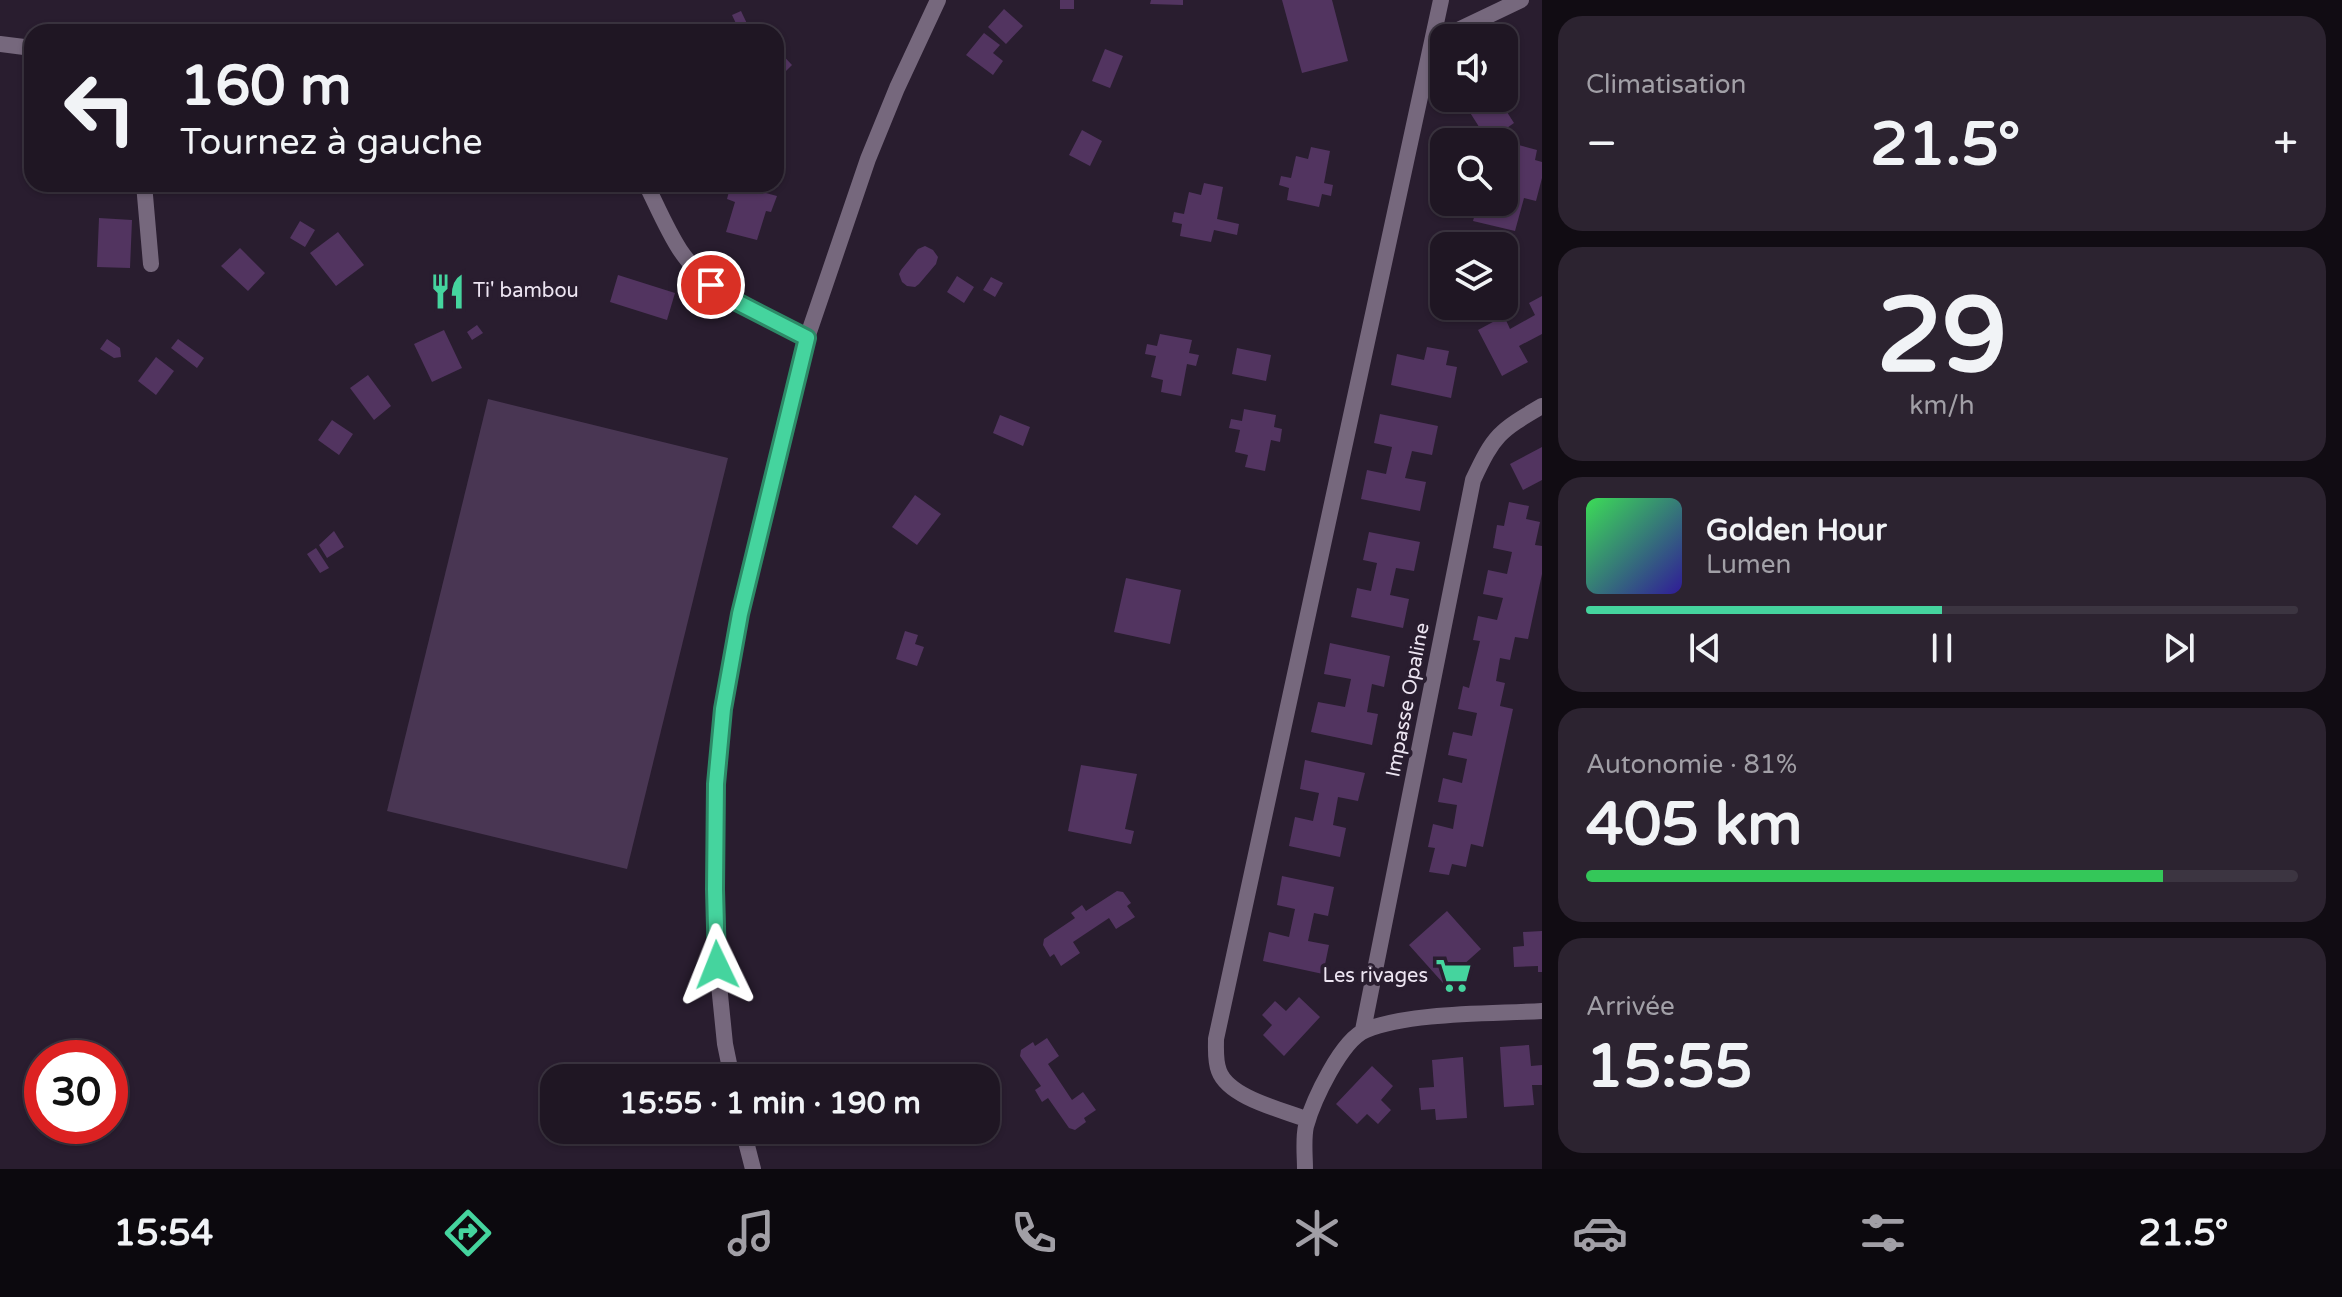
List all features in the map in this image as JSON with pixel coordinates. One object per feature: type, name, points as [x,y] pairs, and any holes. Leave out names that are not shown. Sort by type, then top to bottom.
[{"type":"street","points":[[729,1064],[717,965],[716,784],[723,709],[744,600],[807,338],[868,159],[938,0]]},
{"type":"street","points":[[1436,24],[1441,0]]},
{"type":"street","points":[[1471,24],[1521,0]]},
{"type":"street","points":[[0,44],[24,47]]},
{"type":"street","points":[[1308,1120],[1248,1098],[1233,1088],[1220,1076],[1216,1064],[1216,1039],[1430,56]]},
{"type":"street","points":[[145,192],[151,264]]},
{"type":"street","points":[[650,192],[680,250],[711,285],[733,300],[807,338]]},
{"type":"street","name":"Impasse Opaline","points":[[1305,1169],[1308,1120],[1324,1083],[1345,1049],[1363,1030],[1473,480],[1495,437],[1542,406]]},
{"type":"street","points":[[1363,1030],[1420,1019],[1542,1011]]},
{"type":"street","points":[[747,1144],[753,1169]]},
{"type":"shaded area","points":[[488,399],[728,458],[627,869],[387,811]]},
{"type":"building","points":[[1060,0],[1074,0],[1074,9],[1060,9]]},
{"type":"building","points":[[1151,0],[1183,0],[1183,5],[1150,4]]},
{"type":"building","points":[[1282,0],[1332,0],[1348,61],[1302,73]]},
{"type":"building","points":[[1004,9],[1023,26],[1006,44],[988,27]]},
{"type":"building","points":[[741,11],[747,24],[736,24],[732,15]]},
{"type":"building","points":[[984,33],[1000,45],[993,53],[1003,61],[993,75],[966,55]]},
{"type":"building","points":[[1105,49],[1123,56],[1110,88],[1092,81]]},
{"type":"building","points":[[784,56],[792,65],[784,73]]},
{"type":"building","points":[[1470,112],[1507,112],[1514,123],[1507,128],[1480,128]]},
{"type":"building","points":[[1082,130],[1102,141],[1090,166],[1069,155]]},
{"type":"building","points":[[1518,145],[1537,150],[1535,160],[1542,162],[1542,178],[1536,201],[1524,198],[1515,231],[1473,221],[1474,216],[1518,216]]},
{"type":"building","points":[[1311,147],[1330,151],[1324,183],[1333,185],[1331,196],[1322,194],[1319,207],[1287,200],[1289,188],[1279,185],[1281,176],[1291,178],[1296,156],[1308,159]]},
{"type":"building","points":[[1204,183],[1223,187],[1217,219],[1239,224],[1237,235],[1214,230],[1211,242],[1180,236],[1182,224],[1172,222],[1174,212],[1184,214],[1189,192],[1201,195]]},
{"type":"building","points":[[729,192],[762,192],[777,196],[771,212],[766,211],[757,240],[726,232],[735,202],[727,199]]},
{"type":"building","points":[[99,218],[132,220],[130,268],[97,267]]},
{"type":"building","points":[[300,221],[315,230],[305,247],[290,238]]},
{"type":"building","points":[[338,232],[364,265],[336,286],[310,253]]},
{"type":"building","points":[[925,246],[938,257],[936,264],[919,284],[907,286],[899,274],[918,249]]},
{"type":"building","points":[[240,248],[265,273],[248,291],[221,266]]},
{"type":"building","points":[[618,275],[675,293],[667,320],[610,302]]},
{"type":"building","points":[[957,276],[974,287],[964,303],[947,292]]},
{"type":"building","points":[[991,277],[1003,283],[995,297],[983,290]]},
{"type":"building","points":[[1542,296],[1542,334],[1519,346],[1528,362],[1502,376],[1478,330],[1497,320],[1506,320],[1510,329],[1535,315],[1529,303]]},
{"type":"building","points":[[477,325],[483,333],[472,340],[467,332]]},
{"type":"building","points":[[444,330],[462,368],[432,382],[414,344]]},
{"type":"building","points":[[1160,334],[1192,340],[1189,353],[1199,355],[1196,366],[1187,364],[1181,396],[1161,392],[1163,380],[1151,377],[1156,356],[1145,354],[1147,344],[1157,346]]},
{"type":"building","points":[[107,339],[120,348],[121,357],[114,358],[100,349]]},
{"type":"building","points":[[178,339],[204,358],[197,368],[171,348]]},
{"type":"building","points":[[1427,347],[1449,351],[1446,365],[1457,367],[1451,398],[1391,385],[1397,354],[1424,360]]},
{"type":"building","points":[[1237,348],[1271,355],[1266,381],[1232,374]]},
{"type":"building","points":[[156,357],[174,371],[156,395],[138,381]]},
{"type":"building","points":[[368,375],[391,406],[374,420],[350,388]]},
{"type":"building","points":[[1244,409],[1276,415],[1274,427],[1282,429],[1280,442],[1271,440],[1265,471],[1245,467],[1248,455],[1235,452],[1240,430],[1229,428],[1231,419],[1242,421]]},
{"type":"building","points":[[1380,414],[1438,426],[1432,455],[1412,451],[1405,478],[1426,482],[1420,511],[1361,499],[1367,470],[1386,474],[1392,447],[1374,443]]},
{"type":"building","points":[[1000,415],[1030,427],[1023,446],[993,433]]},
{"type":"building","points":[[332,420],[353,434],[339,455],[318,440]]},
{"type":"building","points":[[1542,447],[1542,480],[1523,490],[1510,464]]},
{"type":"building","points":[[915,495],[941,514],[917,545],[892,527]]},
{"type":"building","points":[[1509,502],[1529,506],[1526,519],[1540,522],[1535,545],[1542,546],[1542,574],[1528,639],[1515,637],[1510,660],[1500,658],[1496,681],[1505,683],[1500,706],[1513,709],[1483,847],[1471,844],[1466,867],[1452,864],[1449,875],[1429,872],[1435,848],[1428,847],[1433,824],[1453,829],[1457,805],[1438,802],[1443,778],[1462,783],[1467,759],[1448,755],[1453,732],[1472,736],[1477,713],[1458,709],[1463,686],[1469,688],[1480,641],[1473,640],[1478,616],[1497,620],[1503,598],[1483,594],[1488,570],[1507,574],[1512,552],[1493,548],[1497,525],[1504,526]]},
{"type":"building","points":[[334,531],[344,547],[327,558],[319,545]]},
{"type":"building","points":[[1369,532],[1420,542],[1414,571],[1396,568],[1390,595],[1409,599],[1403,628],[1351,617],[1357,588],[1371,591],[1377,563],[1363,560]]},
{"type":"building","points":[[316,548],[329,568],[320,573],[307,554]]},
{"type":"building","points":[[1126,578],[1181,590],[1170,644],[1114,632]]},
{"type":"building","points":[[905,631],[918,635],[915,644],[924,647],[917,666],[896,659]]},
{"type":"building","points":[[1330,643],[1390,656],[1384,687],[1372,684],[1367,712],[1378,714],[1372,745],[1311,732],[1318,702],[1345,707],[1351,679],[1324,674]]},
{"type":"building","points":[[1305,760],[1365,773],[1358,801],[1338,797],[1333,825],[1346,828],[1340,857],[1289,846],[1295,817],[1313,821],[1319,793],[1300,789]]},
{"type":"building","points":[[1081,765],[1137,774],[1125,829],[1134,831],[1131,844],[1068,831]]},
{"type":"building","points":[[1282,876],[1334,887],[1328,916],[1314,913],[1308,941],[1329,945],[1323,974],[1263,961],[1269,932],[1289,937],[1295,909],[1277,905]]},
{"type":"building","points":[[1117,891],[1123,892],[1131,903],[1127,906],[1135,917],[1116,929],[1109,918],[1073,942],[1080,953],[1061,966],[1054,954],[1050,957],[1043,945],[1044,939],[1075,918],[1071,913],[1082,905],[1086,911]]},
{"type":"building","points":[[1447,911],[1481,949],[1443,983],[1409,945]]},
{"type":"building","points":[[1542,931],[1542,972],[1538,972],[1538,966],[1514,967],[1513,947],[1524,946],[1523,932]]},
{"type":"building","points":[[1299,997],[1320,1017],[1284,1056],[1263,1035],[1272,1025],[1262,1015],[1275,1001],[1286,1011]]},
{"type":"building","points":[[1047,1038],[1059,1056],[1048,1064],[1072,1100],[1083,1092],[1096,1110],[1084,1118],[1086,1122],[1075,1130],[1069,1128],[1048,1098],[1042,1102],[1035,1090],[1041,1086],[1020,1056],[1021,1050],[1033,1042],[1035,1046]]},
{"type":"building","points":[[1529,1045],[1531,1066],[1542,1065],[1542,1085],[1532,1085],[1534,1105],[1504,1107],[1500,1047]]},
{"type":"building","points":[[1463,1057],[1467,1118],[1436,1120],[1435,1109],[1421,1110],[1419,1088],[1434,1087],[1432,1060]]},
{"type":"building","points":[[1372,1066],[1393,1086],[1381,1100],[1391,1110],[1378,1124],[1367,1114],[1357,1124],[1336,1104]]},
{"type":"place","name":"Ti' bambou","points":[[447,291]]},
{"type":"place","name":"Les rivages","points":[[1454,976]]},
{"type":"route","points":[[711,285],[733,300],[807,338],[740,614],[723,709],[716,784],[717,965]]}]
